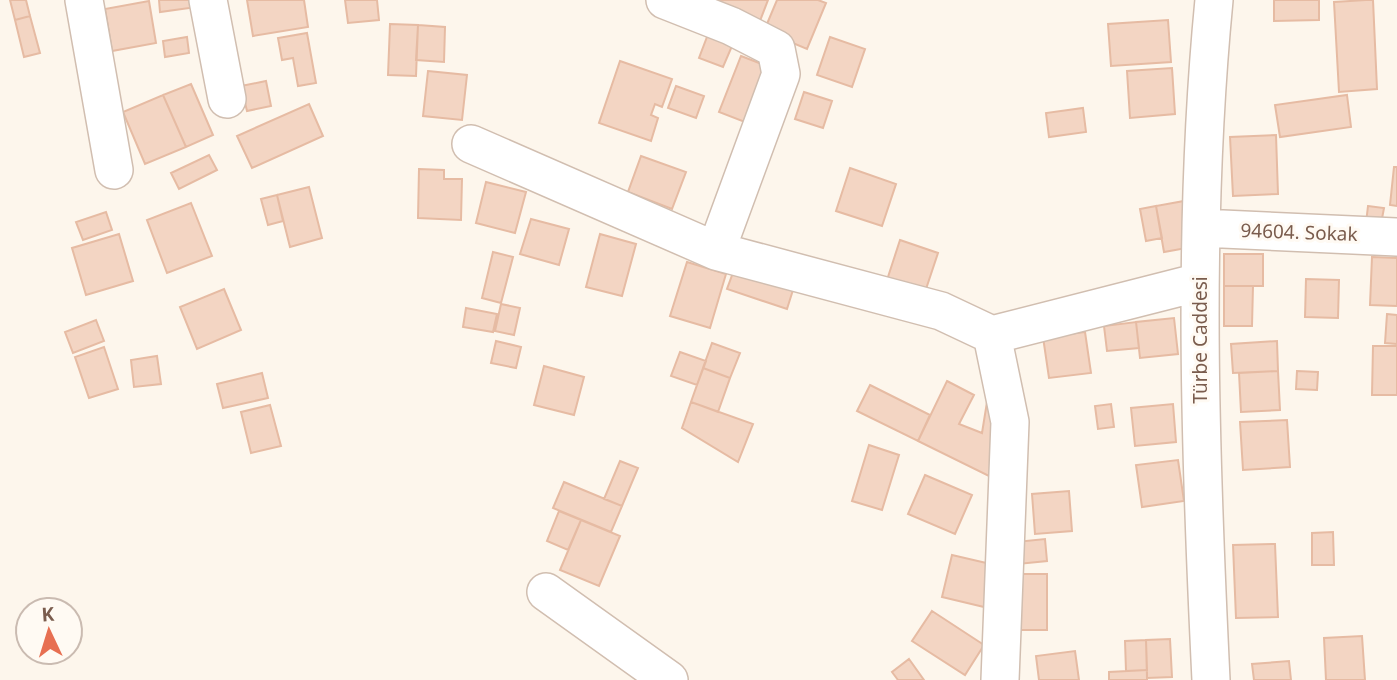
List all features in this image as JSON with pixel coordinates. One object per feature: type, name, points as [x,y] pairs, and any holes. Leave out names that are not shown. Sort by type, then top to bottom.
[{"type":"street","points":[[84,0],[114,170]]},
{"type":"street","points":[[208,0],[227,99]]},
{"type":"street","points":[[665,0],[731,26],[776,49],[781,74],[716,251]]},
{"type":"street","name":"Türbe Caddesi","points":[[1211,680],[1202,510],[1200,228],[1202,126],[1214,0]]},
{"type":"street","points":[[471,144],[716,251],[942,311],[992,335],[1200,282]]},
{"type":"street","name":"94604. Sokak","points":[[1200,228],[1397,237]]},
{"type":"street","points":[[992,335],[1010,422],[1000,680]]},
{"type":"street","points":[[546,592],[669,680]]},
{"type":"building","points":[[10,0],[26,0],[30,16],[15,20]]},
{"type":"building","points":[[159,0],[196,0],[197,7],[160,12]]},
{"type":"building","points":[[247,0],[304,0],[308,27],[253,36]]},
{"type":"building","points":[[345,0],[377,0],[379,20],[348,23]]},
{"type":"building","points":[[714,0],[768,0],[758,26]]},
{"type":"building","points":[[777,0],[818,0],[826,3],[807,49],[764,31]]},
{"type":"building","points":[[1274,0],[1319,0],[1319,20],[1274,21]]},
{"type":"building","points":[[1373,0],[1377,89],[1339,92],[1334,2]]},
{"type":"building","points":[[149,1],[156,43],[112,51],[105,9]]},
{"type":"building","points":[[30,16],[40,53],[24,57],[15,20]]},
{"type":"building","points":[[1168,20],[1171,62],[1111,66],[1108,24]]},
{"type":"building","points":[[390,24],[418,25],[416,76],[388,75]]},
{"type":"building","points":[[418,25],[445,27],[444,62],[416,60]]},
{"type":"building","points":[[710,29],[735,39],[723,67],[699,58]]},
{"type":"building","points":[[307,33],[316,83],[298,86],[293,58],[282,60],[278,38]]},
{"type":"building","points":[[187,37],[189,53],[165,57],[163,41]]},
{"type":"building","points":[[830,37],[865,49],[852,87],[817,75]]},
{"type":"building","points":[[741,56],[772,68],[750,124],[719,112]]},
{"type":"building","points":[[620,61],[672,79],[662,107],[655,104],[651,115],[658,118],[651,141],[599,123]]},
{"type":"building","points":[[1172,68],[1175,114],[1130,118],[1127,71]]},
{"type":"building","points":[[428,71],[467,75],[462,120],[423,116]]},
{"type":"building","points":[[266,81],[271,106],[247,111],[241,86]]},
{"type":"building","points":[[191,84],[213,135],[186,147],[163,95]]},
{"type":"building","points":[[676,86],[704,96],[696,118],[668,108]]},
{"type":"building","points":[[804,92],[832,101],[823,128],[795,119]]},
{"type":"building","points":[[163,95],[186,147],[145,164],[123,112]]},
{"type":"building","points":[[1347,95],[1351,127],[1280,137],[1275,105]]},
{"type":"building","points":[[309,104],[323,136],[252,168],[237,136]]},
{"type":"building","points":[[1083,108],[1086,132],[1049,137],[1046,113]]},
{"type":"building","points":[[1276,135],[1278,194],[1233,196],[1230,137]]},
{"type":"building","points":[[209,155],[217,170],[179,189],[171,173]]},
{"type":"building","points":[[641,156],[686,172],[672,209],[628,192]]},
{"type":"building","points":[[1394,167],[1397,167],[1397,206],[1390,205]]},
{"type":"building","points":[[850,168],[896,184],[882,226],[836,211]]},
{"type":"building","points":[[419,169],[444,170],[444,179],[462,179],[461,220],[418,218]]},
{"type":"building","points":[[486,182],[526,192],[515,233],[476,223]]},
{"type":"building","points":[[309,187],[322,238],[290,247],[277,195]]},
{"type":"building","points":[[277,195],[283,221],[268,225],[261,199]]},
{"type":"building","points":[[1184,201],[1192,247],[1164,252],[1156,206]]},
{"type":"building","points":[[191,203],[212,256],[167,273],[147,220]]},
{"type":"building","points":[[1156,206],[1162,238],[1146,241],[1140,209]]},
{"type":"building","points":[[1368,206],[1384,208],[1381,224],[1366,223]]},
{"type":"building","points":[[106,212],[112,230],[83,240],[76,222]]},
{"type":"building","points":[[531,219],[569,229],[559,265],[520,254]]},
{"type":"building","points":[[119,234],[133,281],[86,295],[72,248]]},
{"type":"building","points":[[600,234],[636,244],[622,296],[586,287]]},
{"type":"building","points":[[900,240],[938,253],[925,292],[887,280]]},
{"type":"building","points":[[493,252],[513,257],[501,303],[482,298]]},
{"type":"building","points":[[1224,254],[1263,254],[1263,286],[1224,286]]},
{"type":"building","points":[[1372,257],[1397,258],[1397,306],[1370,305]]},
{"type":"building","points":[[687,262],[726,274],[710,328],[670,316]]},
{"type":"building","points":[[734,270],[793,290],[787,309],[727,289]]},
{"type":"building","points":[[1306,279],[1339,280],[1338,318],[1305,317]]},
{"type":"building","points":[[1224,286],[1253,286],[1252,326],[1224,326]]},
{"type":"building","points":[[224,289],[241,330],[197,349],[180,307]]},
{"type":"building","points":[[501,304],[520,308],[514,335],[495,331]]},
{"type":"building","points":[[466,308],[497,314],[493,332],[463,327]]},
{"type":"building","points":[[1387,314],[1397,315],[1397,344],[1385,343]]},
{"type":"building","points":[[1174,318],[1178,354],[1140,358],[1136,322]]},
{"type":"building","points":[[96,320],[104,341],[73,353],[65,332]]},
{"type":"building","points":[[1136,322],[1139,348],[1107,351],[1104,326]]},
{"type":"building","points":[[1085,332],[1091,373],[1049,378],[1043,337]]},
{"type":"building","points":[[496,341],[521,347],[516,368],[491,363]]},
{"type":"building","points":[[1277,341],[1278,371],[1233,373],[1231,344]]},
{"type":"building","points":[[712,343],[740,353],[730,378],[703,368]]},
{"type":"building","points":[[1373,346],[1397,346],[1397,395],[1372,395]]},
{"type":"building","points":[[104,347],[118,389],[89,398],[75,357]]},
{"type":"building","points":[[680,352],[706,361],[697,385],[671,376]]},
{"type":"building","points":[[157,356],[161,384],[134,387],[131,360]]},
{"type":"building","points":[[544,366],[584,377],[574,415],[534,405]]},
{"type":"building","points":[[703,368],[730,378],[718,412],[691,402]]},
{"type":"building","points":[[1278,371],[1280,410],[1241,412],[1239,373]]},
{"type":"building","points":[[1297,371],[1318,372],[1317,390],[1296,389]]},
{"type":"building","points":[[262,373],[268,398],[223,408],[217,384]]},
{"type":"building","points":[[947,381],[974,395],[959,424],[982,433],[987,402],[1002,402],[995,479],[918,441]]},
{"type":"building","points":[[870,385],[930,415],[918,441],[857,411]]},
{"type":"building","points":[[691,402],[753,424],[738,462],[682,428]]},
{"type":"building","points":[[1111,404],[1114,427],[1098,429],[1095,406]]},
{"type":"building","points":[[1173,404],[1176,442],[1135,446],[1131,408]]},
{"type":"building","points":[[270,405],[281,446],[251,453],[241,412]]},
{"type":"building","points":[[1287,420],[1290,467],[1243,470],[1240,422]]},
{"type":"building","points":[[869,445],[899,455],[882,510],[852,501]]},
{"type":"building","points":[[1178,460],[1184,501],[1142,507],[1136,465]]},
{"type":"building","points":[[620,461],[638,468],[622,506],[604,499]]},
{"type":"building","points":[[925,475],[972,495],[955,534],[908,514]]},
{"type":"building","points":[[564,482],[622,506],[611,532],[553,508]]},
{"type":"building","points":[[1069,491],[1072,531],[1035,534],[1032,494]]},
{"type":"building","points":[[559,511],[581,520],[568,550],[547,541]]},
{"type":"building","points":[[581,520],[620,536],[599,586],[560,570]]},
{"type":"building","points":[[1333,532],[1334,565],[1312,565],[1312,533]]},
{"type":"building","points":[[1045,539],[1047,561],[1018,564],[1016,542]]},
{"type":"building","points":[[1275,544],[1278,617],[1236,618],[1233,545]]},
{"type":"building","points":[[952,555],[995,565],[984,607],[942,597]]},
{"type":"building","points":[[1016,574],[1047,574],[1047,630],[1016,630]]},
{"type":"building","points":[[932,611],[984,645],[965,675],[912,641]]},
{"type":"building","points":[[1362,636],[1365,680],[1326,680],[1324,638]]},
{"type":"building","points":[[1170,639],[1172,677],[1147,678],[1146,640]]},
{"type":"building","points":[[1146,640],[1147,670],[1126,671],[1125,641]]},
{"type":"building","points":[[1075,651],[1079,680],[1039,680],[1036,656]]},
{"type":"building","points":[[909,659],[924,680],[898,680],[892,672]]},
{"type":"building","points":[[1289,661],[1291,680],[1254,680],[1252,664]]},
{"type":"building","points":[[1147,670],[1147,680],[1109,680],[1109,672]]}]
